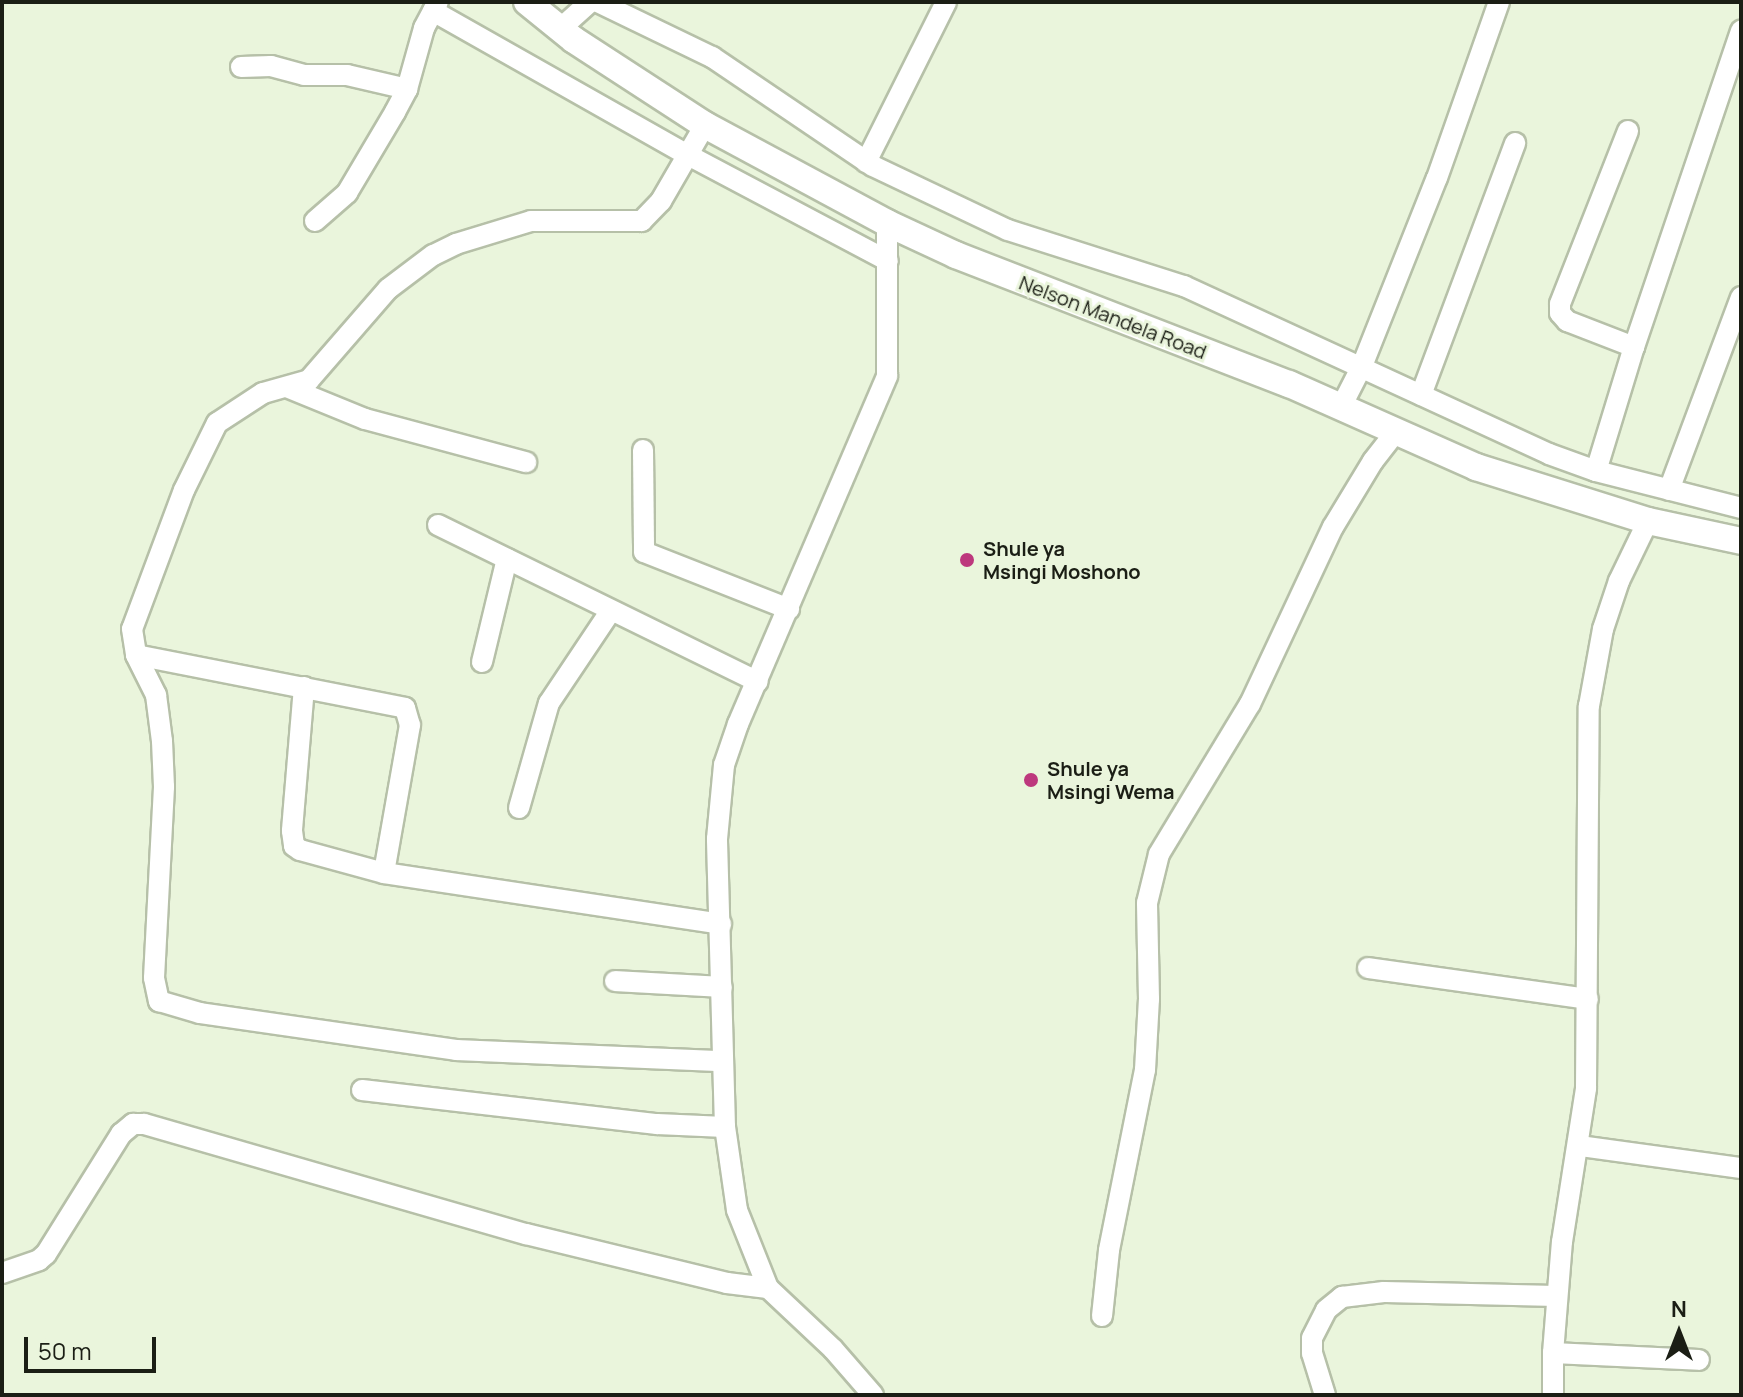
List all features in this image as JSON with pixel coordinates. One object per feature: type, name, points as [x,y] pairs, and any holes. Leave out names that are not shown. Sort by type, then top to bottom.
[{"type":"main road","name":"Nelson Mandela Road","points":[[527,2],[560,29],[705,125],[887,223],[1035,288],[1247,368],[1395,433],[1530,486],[1648,521],[1741,541]]},
{"type":"street","points":[[560,29],[590,2]]},
{"type":"street","points":[[598,2],[712,57],[866,162],[1008,230],[1184,286],[1549,454],[1596,471],[1741,508]]},
{"type":"street","points":[[866,162],[946,2]]},
{"type":"street","points":[[1341,407],[1362,366],[1437,178],[1499,2]]},
{"type":"street","points":[[315,221],[347,193],[407,89],[435,6],[688,155],[888,261]]},
{"type":"street","points":[[1596,471],[1634,347],[1741,31]]},
{"type":"street","points":[[241,67],[271,66],[309,76],[347,75],[407,89]]},
{"type":"street","points":[[705,125],[652,214],[642,221],[531,221],[484,233],[433,255],[388,289],[309,380],[263,393],[246,401],[217,423],[206,441],[134,616],[136,655],[156,695],[162,741],[164,787],[154,978],[156,996],[165,1006],[456,1050],[723,1061]]},
{"type":"street","points":[[1628,131],[1562,295],[1560,313],[1576,325],[1634,347]]},
{"type":"street","points":[[1421,395],[1515,143]]},
{"type":"street","points":[[873,1395],[833,1349],[768,1288],[737,1210],[725,1127],[717,839],[722,780],[738,724],[887,376],[887,223]]},
{"type":"street","points":[[1669,490],[1741,297]]},
{"type":"street","points":[[289,388],[365,419],[526,462]]},
{"type":"street","points":[[1102,1316],[1109,1250],[1145,1070],[1149,999],[1147,903],[1159,854],[1250,704],[1333,527],[1373,461],[1395,433]]},
{"type":"street","points":[[643,450],[644,552],[789,609]]},
{"type":"street","points":[[1553,1395],[1557,1296],[1586,1088],[1589,706],[1603,629],[1619,581],[1648,521]]},
{"type":"street","points":[[438,525],[758,682]]},
{"type":"street","points":[[482,662],[507,559]]},
{"type":"street","points":[[519,808],[549,703],[610,612]]},
{"type":"street","points":[[136,655],[398,704],[409,713],[410,725],[384,873]]},
{"type":"street","points":[[304,687],[296,768],[294,846],[384,873],[721,924]]},
{"type":"street","points":[[1368,968],[1588,999]]},
{"type":"street","points":[[615,981],[722,987]]},
{"type":"street","points":[[362,1090],[657,1124],[725,1127]]},
{"type":"street","points":[[2,1273],[39,1260],[46,1254],[121,1134],[133,1124],[144,1124],[526,1234],[727,1283],[768,1288]]},
{"type":"street","points":[[1580,1146],[1741,1168]]},
{"type":"street","points":[[1325,1395],[1312,1353],[1312,1338],[1326,1310],[1342,1297],[1384,1292],[1557,1296]]},
{"type":"street","points":[[1553,1353],[1699,1360]]},
{"type":"place","name":"Shule ya Msingi Moshono","points":[[967,560]]},
{"type":"place","name":"Shule ya Msingi Wema","points":[[1031,780]]}]
